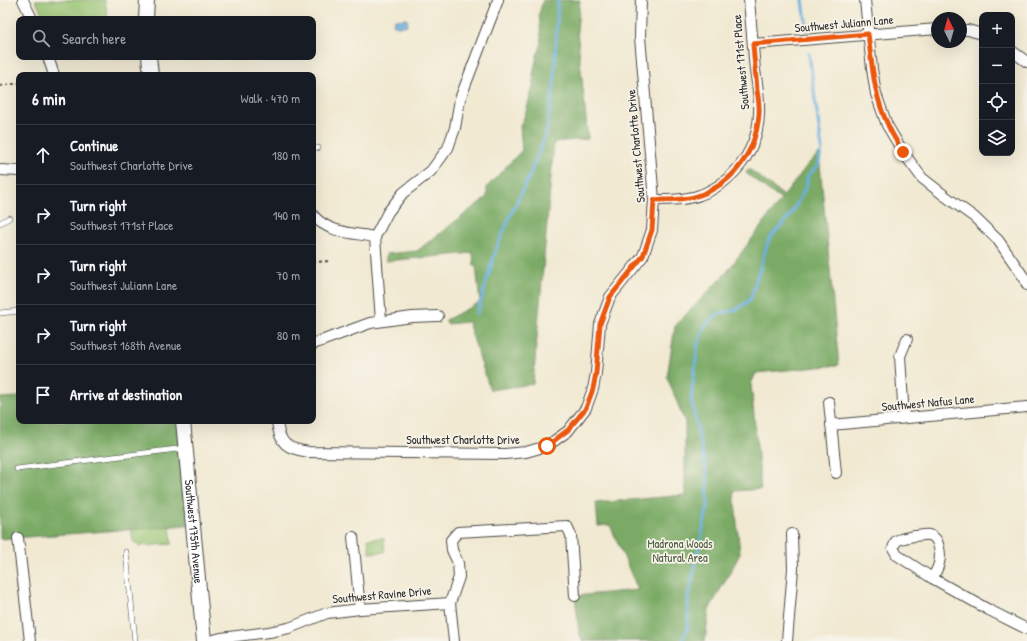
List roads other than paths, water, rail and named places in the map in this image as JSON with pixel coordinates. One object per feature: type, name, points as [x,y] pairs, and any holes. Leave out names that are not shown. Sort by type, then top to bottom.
[{"type":"main road","points":[[146,16],[147,0]]},
{"type":"main road","points":[[149,60],[151,72]]},
{"type":"main road","name":"Southwest 175th Avenue","points":[[183,424],[204,641]]},
{"type":"street","points":[[23,0],[31,16]]},
{"type":"street","points":[[381,321],[375,237],[388,212],[403,193],[431,171],[448,148],[455,128],[460,99],[498,0]]},
{"type":"street","name":"Southwest Charlotte Drive","points":[[277,424],[281,439],[287,446],[295,450],[309,452],[505,454],[526,452],[547,446],[568,430],[586,408],[593,389],[596,373],[600,324],[610,297],[643,256],[652,230],[654,200],[640,37],[641,0]]},
{"type":"street","name":"Southwest 171st Place","points":[[654,200],[677,200],[699,196],[722,184],[738,169],[749,153],[756,134],[759,113],[749,0]]},
{"type":"street","points":[[865,0],[876,94],[887,125],[903,152],[922,178],[974,217],[998,240],[1026,281]]},
{"type":"street","name":"Southwest Juliann Lane","points":[[753,44],[931,29]]},
{"type":"street","points":[[967,30],[979,33]]},
{"type":"street","points":[[1015,52],[1026,58]]},
{"type":"street","points":[[49,60],[53,72]]},
{"type":"street","points":[[0,170],[16,171]]},
{"type":"street","points":[[316,219],[329,228],[375,237]]},
{"type":"street","points":[[316,343],[360,325],[412,317],[438,316]]},
{"type":"street","points":[[904,418],[900,356],[907,339]]},
{"type":"street","points":[[829,402],[836,473]]},
{"type":"street","name":"Southwest Nafus Lane","points":[[832,425],[1027,407]]},
{"type":"street","points":[[454,641],[450,602],[459,577],[458,563],[452,550],[451,540],[458,532],[567,526],[571,535],[575,596]]},
{"type":"street","points":[[787,641],[793,569],[792,534]]},
{"type":"street","points":[[932,578],[940,560],[938,542],[935,538],[931,535],[926,535],[896,541],[894,548],[897,556],[932,578],[989,610],[1027,629]]},
{"type":"street","points":[[353,537],[360,609]]},
{"type":"street","points":[[18,538],[30,641]]},
{"type":"street","name":"Southwest Ravine Drive","points":[[208,641],[289,628],[327,613],[450,602]]},
{"type":"lane","points":[[0,223],[9,218]]},
{"type":"lane","points":[[0,313],[16,311]]},
{"type":"lane","points":[[17,469],[186,448]]},
{"type":"lane","points":[[126,552],[134,641]]},
{"type":"water","points":[[405,18],[408,21],[407,25],[398,27],[393,24],[395,19],[401,20]]},
{"type":"waterway","points":[[477,314],[496,249],[529,177],[546,134],[554,85],[558,0]]},
{"type":"waterway","points":[[803,0],[807,31]]},
{"type":"waterway","points":[[682,641],[688,627],[688,598],[708,505],[707,473],[691,399],[698,342],[706,324],[718,314],[736,310],[750,300],[769,239],[790,216],[806,187],[808,175],[818,166],[822,149],[809,54]]},
{"type":"park label","name":"Madrona Woods Natural Area","points":[[680,551]]}]
